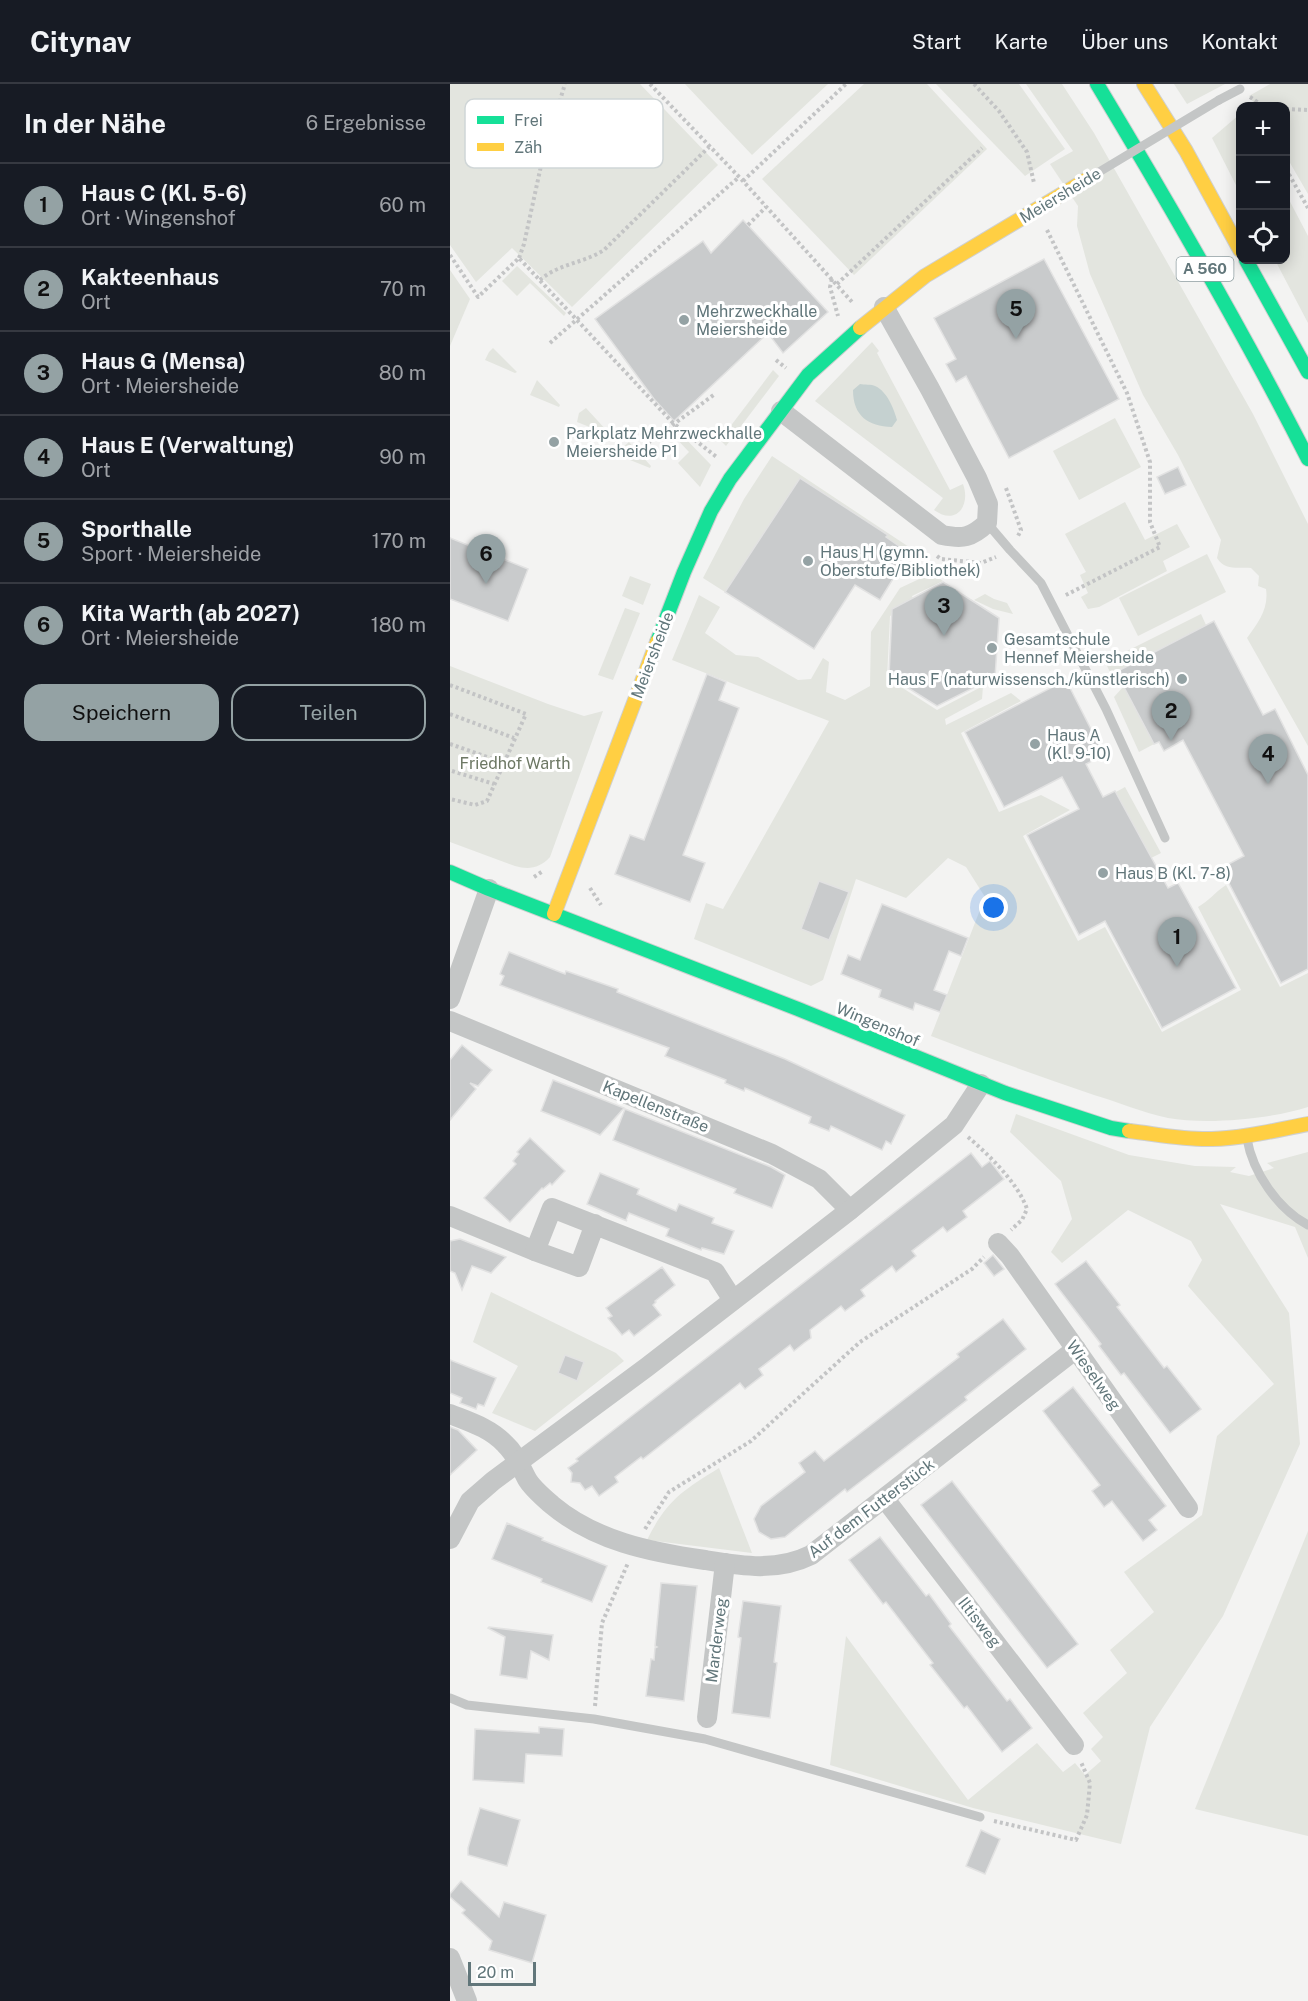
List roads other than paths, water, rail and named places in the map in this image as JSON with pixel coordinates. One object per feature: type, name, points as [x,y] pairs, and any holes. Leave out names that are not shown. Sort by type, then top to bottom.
[{"type":"main road","name":"A 560","points":[[1097,84],[1151,173],[1276,394],[1308,459]]},
{"type":"main road","name":"A 560","points":[[1144,84],[1186,151],[1236,243]]},
{"type":"main road","name":"Meiersheide","points":[[554,914],[680,583],[707,521],[730,479],[808,375],[884,307],[925,276],[1089,178]]},
{"type":"main road","name":"A 560","points":[[1248,264],[1308,372]]},
{"type":"main road","name":"Wingenshof","points":[[450,872],[981,1084],[1111,1128],[1176,1137],[1211,1139],[1247,1136],[1308,1124]]},
{"type":"street","points":[[781,411],[942,535],[961,538],[977,533],[987,523],[988,504],[977,478],[884,307]]},
{"type":"street","points":[[450,999],[489,889]]},
{"type":"street","name":"Kapellenstraße","points":[[450,1021],[772,1154],[819,1179],[850,1210]]},
{"type":"street","points":[[450,1539],[470,1501],[493,1481],[647,1367],[850,1210],[954,1125],[981,1084]]},
{"type":"street","points":[[536,1251],[552,1208],[715,1272],[733,1300]]},
{"type":"street","points":[[450,1216],[579,1267],[595,1224]]},
{"type":"street","name":"Wieselweg","points":[[998,1244],[1010,1257],[1076,1348],[1188,1508]]},
{"type":"street","name":"Auf dem Futterstück","points":[[520,1462],[528,1481],[552,1505],[578,1523],[608,1538],[668,1555],[725,1563],[759,1567],[797,1562],[812,1555],[1076,1348]]},
{"type":"street","points":[[450,1414],[489,1430],[520,1462]]},
{"type":"street","name":"Iltisweg","points":[[885,1499],[1074,1745]]},
{"type":"street","name":"Marderweg","points":[[706,1718],[725,1563]]},
{"type":"street","points":[[450,1958],[467,2001]]},
{"type":"lane","name":"Meiersheide","points":[[1089,178],[1240,89]]},
{"type":"lane","points":[[987,523],[1041,583],[1106,710],[1166,838]]},
{"type":"lane","points":[[1247,1136],[1253,1161],[1265,1182],[1286,1210],[1308,1225]]},
{"type":"lane","points":[[450,1698],[467,1705],[594,1719],[705,1739],[980,1817]]},
{"type":"place","name":"Mehrzweckhalle Meiersheide","points":[[684,320]]},
{"type":"place","name":"Sporthalle","points":[[1016,339]]},
{"type":"place","name":"Parkplatz Mehrzweckhalle Meiersheide P1","points":[[554,442]]},
{"type":"place","name":"Haus H (gymn. Oberstufe/Bibliothek)","points":[[808,561]]},
{"type":"place","name":"Kita Warth (ab 2027)","points":[[486,584]]},
{"type":"place","name":"Haus G (Mensa)","points":[[944,636]]},
{"type":"place","name":"Gesamtschule Hennef Meiersheide","points":[[992,648]]},
{"type":"place","name":"Haus F (naturwissensch./künstlerisch)","points":[[1182,679]]},
{"type":"place","name":"Kakteenhaus","points":[[1171,741]]},
{"type":"place","name":"Haus A (Kl. 9-10)","points":[[1035,744]]},
{"type":"place","name":"Haus E (Verwaltung)","points":[[1268,784]]},
{"type":"place","name":"Haus B (Kl. 7-8)","points":[[1103,873]]},
{"type":"place","name":"Haus C (Kl. 5-6)","points":[[1177,967]]},
{"type":"park label","name":"Friedhof Warth","points":[[515,763]]}]
